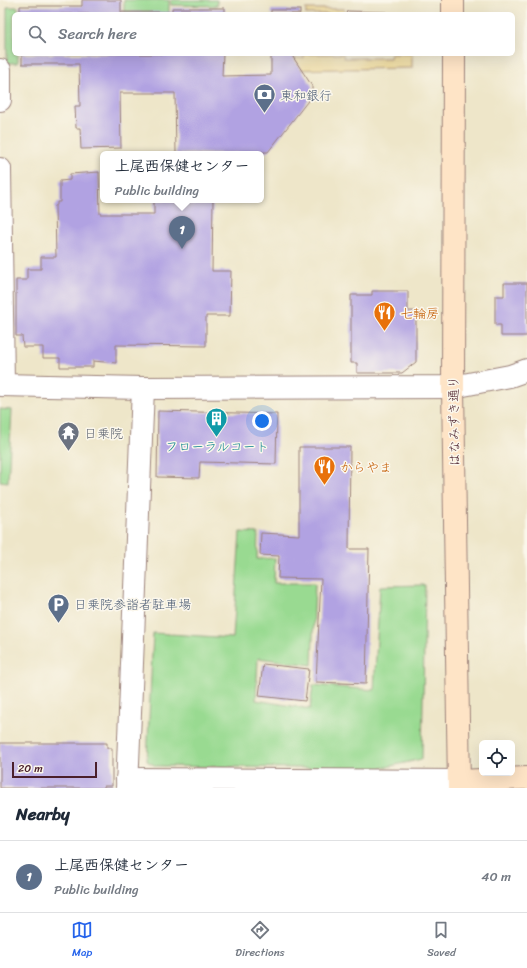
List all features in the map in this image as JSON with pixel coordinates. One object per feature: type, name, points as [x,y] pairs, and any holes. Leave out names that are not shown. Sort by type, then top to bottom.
[{"type":"street","points":[[454,0],[454,12]]},
{"type":"street","name":"はなみずき通り","points":[[454,56],[453,387],[459,784]]},
{"type":"street","points":[[0,70],[0,100]]},
{"type":"street","points":[[0,169],[2,385],[143,388],[453,387],[510,376],[527,370]]},
{"type":"street","points":[[143,388],[127,784],[459,784],[527,778]]},
{"type":"green space","points":[[124,0],[169,0],[169,12],[124,12]]},
{"type":"green space","points":[[171,0],[217,0],[217,6],[171,5]]},
{"type":"green space","points":[[7,7],[18,7],[18,12],[12,12],[12,56],[18,56],[18,63],[7,63]]},
{"type":"green space","points":[[0,409],[12,410],[8,482],[0,481]]},
{"type":"green space","points":[[240,532],[258,533],[257,559],[275,558],[274,583],[315,583],[312,665],[258,658],[256,700],[310,709],[313,685],[374,690],[380,586],[425,585],[422,759],[378,769],[156,766],[147,761],[153,633],[233,638]]},
{"type":"sand","points":[[306,9],[344,9],[344,12],[306,12]]},
{"type":"sand","points":[[304,56],[390,58],[390,56],[412,56],[412,68],[272,70],[271,59],[304,58]]},
{"type":"building","points":[[82,0],[121,0],[121,12],[20,12],[20,6],[82,6]]},
{"type":"building","points":[[172,8],[225,8],[225,12],[172,12]]},
{"type":"building","points":[[271,10],[300,10],[300,12],[271,12]]},
{"type":"building","points":[[347,11],[386,12],[347,12]]},
{"type":"building","points":[[22,56],[223,56],[222,76],[271,75],[271,56],[292,56],[312,86],[312,91],[311,97],[268,152],[176,151],[175,93],[120,93],[121,148],[81,149],[80,128],[76,128],[75,106],[80,106],[79,64],[22,64]]},
{"type":"building","points":[[99,172],[100,214],[154,214],[154,203],[213,203],[212,271],[231,271],[230,316],[206,316],[206,346],[116,345],[116,363],[93,361],[93,367],[60,367],[60,358],[43,358],[43,347],[23,347],[22,336],[16,336],[16,280],[27,280],[27,269],[41,269],[41,257],[56,257],[55,206],[57,205],[57,202],[60,202],[60,181],[70,180],[70,174]]},
{"type":"building","points":[[504,283],[527,283],[527,336],[501,336],[501,325],[495,325],[495,296],[504,296]]},
{"type":"building","points":[[372,291],[408,291],[408,311],[416,311],[416,362],[402,373],[357,373],[357,363],[351,363],[351,295],[372,295]]},
{"type":"building","name":"フローラルコート","points":[[158,411],[277,414],[276,464],[200,462],[199,478],[157,477]]},
{"type":"building","points":[[299,447],[350,447],[349,549],[369,549],[366,684],[316,682],[321,579],[278,578],[279,556],[260,555],[261,533],[299,535]]},
{"type":"building","points":[[263,664],[309,669],[305,701],[259,696]]},
{"type":"building","points":[[0,743],[107,743],[107,748],[112,748],[112,786],[104,786],[104,788],[0,788]]},
{"type":"place","name":"東和銀行","points":[[265,114]]},
{"type":"place","name":"上尾西保健センター","points":[[182,249]]},
{"type":"place","name":"七輪房","points":[[384,332]]},
{"type":"place","name":"フローラルコート","points":[[217,438]]},
{"type":"place","name":"日乗院","points":[[68,452]]},
{"type":"place","name":"からやま","points":[[325,486]]},
{"type":"place","name":"日乗院参詣者駐車場","points":[[59,624]]}]
